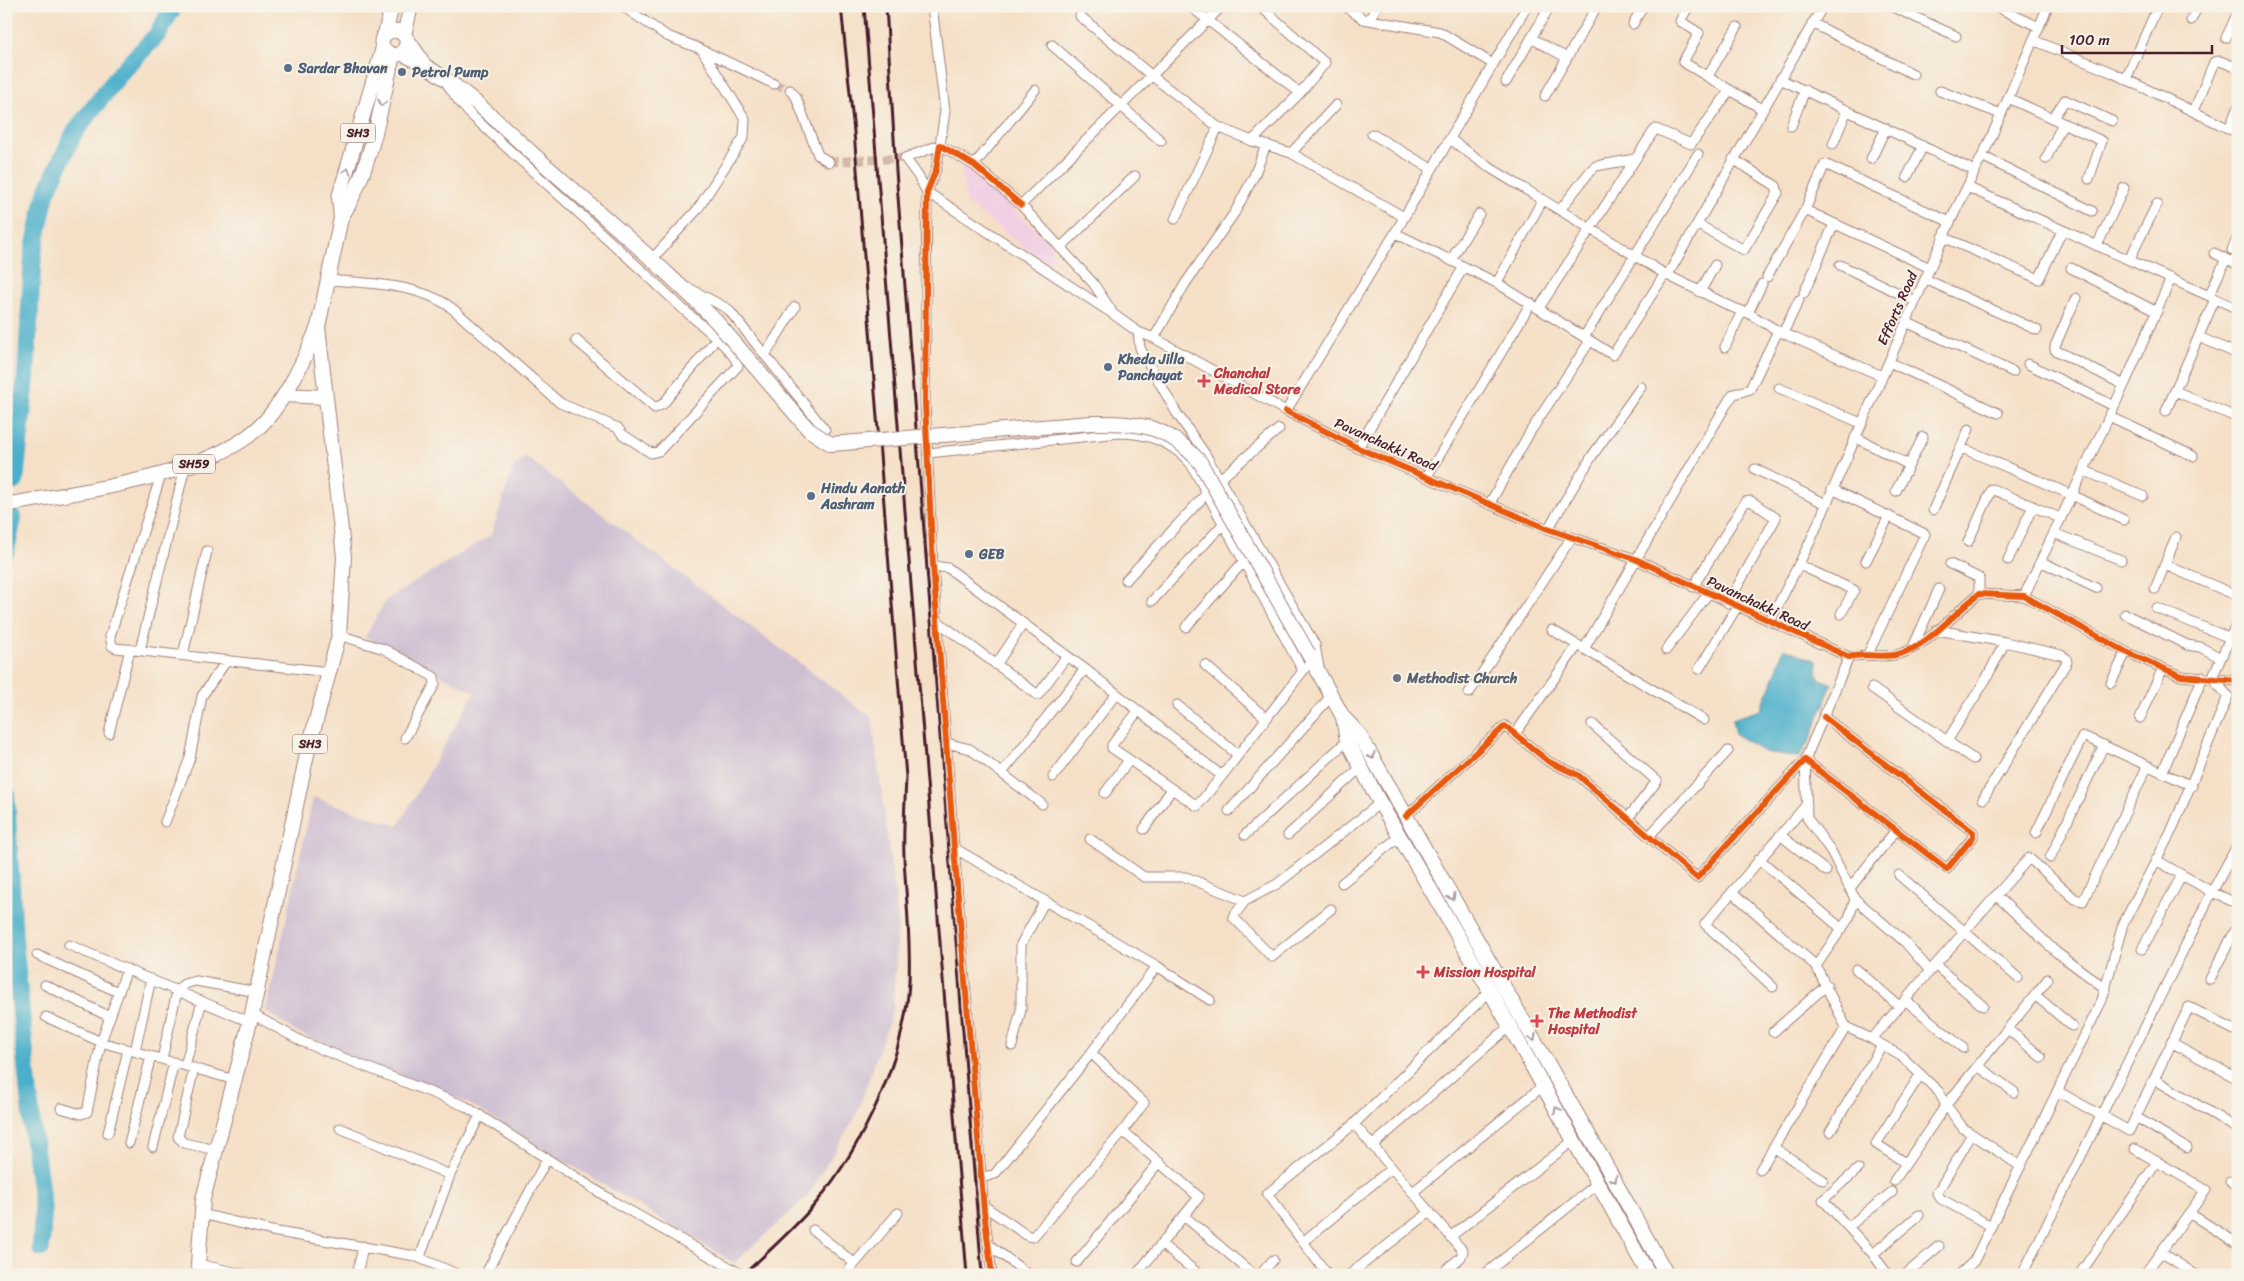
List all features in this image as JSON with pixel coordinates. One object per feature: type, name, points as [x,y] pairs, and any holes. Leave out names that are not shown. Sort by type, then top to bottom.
[{"type":"main road","points":[[392,6],[385,34],[381,41],[398,46],[464,92],[652,259],[715,320],[809,430],[831,444],[843,445],[1092,423],[1129,422],[1151,427],[1176,439],[1200,462],[1308,662],[1320,674],[1343,717],[1359,734],[1667,1275]]},
{"type":"main road","points":[[398,46],[411,6]]},
{"type":"main road","points":[[385,34],[392,30],[398,30],[398,46]]},
{"type":"main road","name":"SH3","points":[[198,1264],[203,1198],[252,1018],[307,754],[339,634],[344,557],[318,327],[341,218],[352,200],[363,172],[398,46]]},
{"type":"main road","name":"SH59","points":[[6,505],[161,475],[185,467],[242,441],[265,421],[284,395],[302,365],[318,327]]},
{"type":"main road","points":[[284,395],[326,397]]},
{"type":"main road","points":[[1343,717],[1347,741],[1380,803],[1510,1026],[1649,1275]]},
{"type":"street","points":[[622,6],[667,36],[702,50],[774,84]]},
{"type":"street","points":[[932,6],[945,111],[936,170],[927,192],[925,403],[933,566],[954,848],[981,1178],[992,1275]]},
{"type":"street","points":[[1190,6],[1300,93]]},
{"type":"street","points":[[1021,205],[1222,6]]},
{"type":"street","points":[[1252,141],[1300,93],[1325,63],[1260,6]]},
{"type":"street","points":[[1345,6],[1358,16],[1369,20],[1440,32],[1493,64]]},
{"type":"street","points":[[1369,20],[1377,6]]},
{"type":"street","points":[[1286,411],[1395,233],[1527,6]]},
{"type":"street","points":[[1506,82],[1550,6]]},
{"type":"street","points":[[1545,96],[1597,6]]},
{"type":"street","points":[[1633,24],[1643,6]]},
{"type":"street","points":[[1689,6],[1680,21],[1699,33],[1683,62],[1762,109]]},
{"type":"street","points":[[1395,233],[1497,283],[1613,355],[1697,224],[1822,6]]},
{"type":"street","points":[[1891,6],[1956,36]]},
{"type":"street","name":"Efforts Road","points":[[1770,621],[1799,565],[1943,237],[1982,156],[2048,6]]},
{"type":"street","points":[[2126,79],[2158,6]]},
{"type":"street","points":[[2191,20],[2198,6]]},
{"type":"street","points":[[2001,9],[2039,27]]},
{"type":"street","points":[[2226,38],[2238,12]]},
{"type":"street","points":[[1080,16],[1152,76],[1218,126],[1252,141],[1291,153],[1404,217]]},
{"type":"street","points":[[1812,23],[1914,74]]},
{"type":"street","points":[[1708,76],[1738,28]]},
{"type":"street","points":[[1532,38],[1567,58]]},
{"type":"street","points":[[2033,40],[2126,79],[2238,133]]},
{"type":"street","points":[[1052,45],[1119,106],[1162,141]]},
{"type":"street","points":[[652,259],[697,210],[744,137],[745,119],[702,50]]},
{"type":"street","points":[[2194,111],[2214,62],[2220,61],[2238,68]]},
{"type":"street","points":[[328,280],[384,284],[437,298],[454,310],[560,403],[618,428],[622,434],[652,453],[659,451],[738,366],[733,355],[623,252],[469,113],[443,78]]},
{"type":"street","points":[[1780,79],[1975,171]]},
{"type":"street","points":[[790,90],[796,97],[818,155],[829,162]]},
{"type":"street","points":[[974,165],[1035,90]]},
{"type":"street","points":[[1427,476],[1535,305],[1656,129],[1690,144],[1730,90]]},
{"type":"street","points":[[1791,126],[1805,90]]},
{"type":"street","points":[[1940,90],[2001,114]]},
{"type":"street","points":[[2008,98],[2102,142],[2089,178]]},
{"type":"street","points":[[2053,118],[2065,100],[2112,122]]},
{"type":"street","points":[[1291,153],[1336,105]]},
{"type":"street","points":[[2229,129],[2238,107]]},
{"type":"street","points":[[1833,144],[1847,110]]},
{"type":"street","points":[[2046,159],[2063,123]]},
{"type":"street","points":[[1174,219],[1218,126]]},
{"type":"street","points":[[1871,159],[1886,128]]},
{"type":"street","points":[[1372,134],[1432,169]]},
{"type":"street","points":[[1450,139],[1487,166],[1666,275],[1745,312],[1781,332],[1882,376]]},
{"type":"street","points":[[927,192],[905,158],[940,145]]},
{"type":"street","points":[[940,145],[974,165],[1021,205],[1093,283],[1114,314]]},
{"type":"street","points":[[1154,338],[1185,284],[1235,212],[1254,176],[1266,145]]},
{"type":"street","points":[[1907,178],[1923,146]]},
{"type":"street","points":[[1490,503],[1530,432],[1698,154]]},
{"type":"street","points":[[1982,156],[2092,211]]},
{"type":"street","points":[[1560,210],[1596,166],[1635,159]]},
{"type":"street","points":[[1697,224],[1744,250],[1778,193],[1776,186],[1734,159]]},
{"type":"street","points":[[1726,347],[1805,210],[1825,164],[1950,222]]},
{"type":"street","points":[[1060,248],[1135,176]]},
{"type":"street","points":[[1967,187],[2238,309]]},
{"type":"street","points":[[2097,246],[2124,188]]},
{"type":"street","name":"Pavanchakki Road","points":[[927,192],[1114,314],[1138,332],[1154,338],[1286,411],[1358,448],[1548,529],[1635,559],[1849,657]]},
{"type":"street","points":[[1497,283],[1543,199]]},
{"type":"street","points":[[2129,260],[2157,204]]},
{"type":"street","points":[[1805,210],[1930,268]]},
{"type":"street","points":[[1451,260],[1479,214]]},
{"type":"street","points":[[1515,734],[1581,647],[1731,396],[1748,391],[1752,386],[1801,297],[1834,224]]},
{"type":"street","points":[[1943,237],[2039,279],[2062,231]]},
{"type":"street","points":[[2232,250],[2238,238]]},
{"type":"street","points":[[2214,254],[2238,264]]},
{"type":"street","points":[[2166,411],[2199,337],[2224,263]]},
{"type":"street","points":[[1700,292],[1715,265]]},
{"type":"street","points":[[1840,265],[1915,301]]},
{"type":"street","points":[[1358,448],[1463,268]]},
{"type":"street","points":[[2071,268],[2157,312]]},
{"type":"street","points":[[1925,278],[2038,330]]},
{"type":"street","points":[[2024,596],[2042,562],[2060,518],[2124,385],[2171,278]]},
{"type":"street","points":[[681,285],[728,309],[825,430]]},
{"type":"street","points":[[2076,298],[2055,350],[2124,385]]},
{"type":"street","points":[[765,355],[796,307]]},
{"type":"street","points":[[1906,322],[2013,372]]},
{"type":"street","points":[[1138,332],[1140,348],[1176,412],[1206,454],[1316,645],[1320,674]]},
{"type":"street","points":[[2199,337],[2238,354]]},
{"type":"street","points":[[576,340],[655,408],[663,404],[716,340]]},
{"type":"street","points":[[1889,362],[1998,413]]},
{"type":"street","points":[[2028,364],[2114,406]]},
{"type":"street","points":[[1548,529],[1592,456],[1641,387]]},
{"type":"street","points":[[1779,388],[1861,423]]},
{"type":"street","points":[[2175,391],[2238,418]]},
{"type":"street","points":[[2109,416],[2193,456]]},
{"type":"street","points":[[1220,479],[1279,428]]},
{"type":"street","points":[[1933,510],[1969,429]]},
{"type":"street","points":[[928,453],[1119,433],[1142,434],[1161,441],[1186,457],[1208,492],[1244,560],[1308,662],[1197,806],[1111,747],[1138,711]]},
{"type":"street","points":[[1855,437],[1909,465]]},
{"type":"street","points":[[1896,491],[1923,437]]},
{"type":"street","points":[[1962,448],[2072,495],[2124,520]]},
{"type":"street","points":[[140,650],[185,467]]},
{"type":"street","points":[[1755,469],[1826,504]]},
{"type":"street","points":[[2083,470],[2143,496]]},
{"type":"street","points":[[161,475],[110,636],[112,646],[329,672]]},
{"type":"street","points":[[1832,489],[1926,534],[1868,654]]},
{"type":"street","points":[[1968,542],[1992,489],[2060,518]]},
{"type":"street","points":[[1126,580],[1208,492]]},
{"type":"street","points":[[1693,587],[1745,502],[1751,501],[1774,515],[1775,522],[1699,669]]},
{"type":"street","points":[[2008,560],[2033,506]]},
{"type":"street","points":[[1866,561],[1889,516]]},
{"type":"street","points":[[1152,601],[1224,523]]},
{"type":"street","points":[[2054,533],[2121,560]]},
{"type":"street","points":[[1469,693],[1572,537]]},
{"type":"street","points":[[2155,589],[2176,537]]},
{"type":"street","points":[[183,655],[207,551]]},
{"type":"street","points":[[1186,627],[1244,560]]},
{"type":"street","points":[[2042,562],[2096,588]]},
{"type":"street","points":[[1950,564],[1979,578],[1979,594]]},
{"type":"street","points":[[1799,565],[1854,590],[1841,614]]},
{"type":"street","points":[[2165,565],[2238,596]]},
{"type":"street","points":[[933,566],[948,568],[1085,669],[1222,776]]},
{"type":"street","points":[[1912,649],[1939,589]]},
{"type":"street","points":[[1666,650],[1708,594]]},
{"type":"street","points":[[1406,816],[1506,726],[1549,762],[1578,775],[1697,878],[1805,760],[1849,657],[1868,654],[1882,657],[1897,655],[1912,649],[1979,594],[2024,596],[2126,652],[2181,676],[2238,681]]},
{"type":"street","points":[[2156,608],[2230,638]]},
{"type":"street","points":[[2125,614],[2187,645],[2200,648],[2221,658]]},
{"type":"street","points":[[2162,773],[2208,678],[2221,658],[2238,620]]},
{"type":"street","points":[[937,621],[1038,695],[1067,656]]},
{"type":"street","points":[[996,665],[1023,624]]},
{"type":"street","points":[[1552,630],[1704,720]]},
{"type":"street","points":[[1937,630],[2005,642],[2061,655],[2066,658],[2067,662],[1983,799]]},
{"type":"street","points":[[339,634],[384,649],[434,677],[435,684],[405,738]]},
{"type":"street","points":[[1947,741],[1986,679],[2005,642]]},
{"type":"street","points":[[109,733],[130,649]]},
{"type":"street","points":[[2111,683],[2126,652]]},
{"type":"street","points":[[165,822],[190,758],[202,696],[227,660]]},
{"type":"street","points":[[1204,665],[1266,718]]},
{"type":"street","points":[[2140,718],[2163,668]]},
{"type":"street","points":[[1002,773],[1085,669]]},
{"type":"street","points":[[1963,1274],[1974,1261],[2020,1166],[2059,1092],[2106,989],[2123,924],[2192,786],[2228,696],[2208,678]]},
{"type":"street","points":[[1872,688],[1973,759]]},
{"type":"street","points":[[1053,777],[1116,694]]},
{"type":"street","points":[[1229,811],[1332,695]]},
{"type":"street","points":[[1178,704],[1238,755]]},
{"type":"street","points":[[1805,760],[1947,869],[1975,834],[1824,717]]},
{"type":"street","points":[[1592,724],[1657,781],[1628,818]]},
{"type":"street","points":[[2036,833],[2081,738],[2087,736],[2192,786]]},
{"type":"street","points":[[1245,835],[1347,741]]},
{"type":"street","points":[[946,742],[970,749],[1042,804]]},
{"type":"street","points":[[2050,858],[2104,745]]},
{"type":"street","points":[[1649,836],[1728,751]]},
{"type":"street","points":[[1105,793],[1129,760]]},
{"type":"street","points":[[1805,760],[1807,818],[1831,851],[1855,899],[1932,968],[1983,1006]]},
{"type":"street","points":[[1872,1039],[2029,858],[2075,899],[2083,901],[2147,766]]},
{"type":"street","points":[[1288,835],[1361,767]]},
{"type":"street","points":[[1144,829],[1172,789]]},
{"type":"street","points":[[1331,909],[1272,957],[1234,920],[1234,915],[1245,901],[1277,884],[1380,803]]},
{"type":"street","points":[[1774,987],[1706,926],[1706,922],[1807,804]]},
{"type":"street","points":[[1850,888],[1896,830]]},
{"type":"street","points":[[1780,835],[1826,871]]},
{"type":"street","points":[[1342,883],[1400,836]]},
{"type":"street","points":[[1090,839],[1144,877],[1186,877],[1245,901]]},
{"type":"street","points":[[2022,1275],[2212,892],[2238,846]]},
{"type":"street","points":[[954,848],[1156,966],[1210,1000]]},
{"type":"street","points":[[1759,859],[1842,929]]},
{"type":"street","points":[[2156,860],[2212,892],[2238,904]]},
{"type":"street","points":[[1899,875],[1965,930],[2018,978]]},
{"type":"street","points":[[2142,949],[2182,875]]},
{"type":"street","points":[[1732,892],[1816,966],[1846,1027],[1872,1039],[1901,1056],[1939,1092],[1963,1128],[2020,1166]]},
{"type":"street","points":[[1996,895],[2061,956],[2106,989]]},
{"type":"street","points":[[1816,966],[1849,918],[1855,899]]},
{"type":"street","points":[[1012,1046],[1021,1010],[1021,944],[1045,901]]},
{"type":"street","points":[[2210,979],[2238,925]]},
{"type":"street","points":[[69,945],[177,991],[252,1018],[303,1042],[465,1106],[616,1203],[743,1275]]},
{"type":"street","points":[[37,955],[118,992]]},
{"type":"street","points":[[981,1178],[995,1174],[1091,1053],[1156,966]]},
{"type":"street","points":[[1856,968],[1962,1048]]},
{"type":"street","points":[[61,1108],[81,1114],[87,1112],[101,1042],[127,969]]},
{"type":"street","points":[[108,1133],[151,979]]},
{"type":"street","points":[[1894,1181],[1946,1105],[2048,979]]},
{"type":"street","points":[[162,1059],[177,991],[184,984],[196,981],[257,992]]},
{"type":"street","points":[[45,985],[110,1017]]},
{"type":"street","points":[[1773,1032],[1827,985]]},
{"type":"street","points":[[1328,1275],[1267,1194],[1354,1124],[1490,991]]},
{"type":"street","points":[[2035,995],[2072,1026]]},
{"type":"street","points":[[202,1001],[178,1137],[184,1143],[216,1150]]},
{"type":"street","points":[[2059,1092],[2129,1130],[2189,1007],[2238,1032]]},
{"type":"street","points":[[46,1017],[101,1042],[235,1080]]},
{"type":"street","points":[[1372,1146],[1510,1026]]},
{"type":"street","points":[[1760,1170],[1846,1027]]},
{"type":"street","points":[[2008,1029],[2041,1057]]},
{"type":"street","points":[[2171,1042],[2238,1079]]},
{"type":"street","points":[[1830,1132],[1882,1045]]},
{"type":"street","points":[[984,1206],[1028,1236],[1033,1237],[1123,1132],[1144,1103],[1091,1053]]},
{"type":"street","points":[[129,1143],[151,1056]]},
{"type":"street","points":[[153,1147],[174,1062]]},
{"type":"street","points":[[1978,1066],[2014,1092]]},
{"type":"street","points":[[1906,1163],[1876,1144],[1920,1075]]},
{"type":"street","points":[[2154,1079],[2238,1129]]},
{"type":"street","points":[[1413,1192],[1543,1086]]},
{"type":"street","points":[[420,1257],[450,1175],[480,1114]]},
{"type":"street","points":[[2136,1117],[2187,1148]]},
{"type":"street","points":[[1354,1124],[1464,1254],[1440,1275]]},
{"type":"street","points":[[340,1128],[450,1175]]},
{"type":"street","points":[[1123,1132],[1199,1197],[1136,1275]]},
{"type":"street","points":[[1972,1134],[1937,1193],[1941,1199],[1991,1226]]},
{"type":"street","points":[[1450,1237],[1574,1140]]},
{"type":"street","points":[[1773,1147],[1823,1180]]},
{"type":"street","points":[[2135,1149],[2206,1190],[2144,1275]]},
{"type":"street","points":[[485,1275],[548,1159]]},
{"type":"street","points":[[1077,1262],[1159,1162]]},
{"type":"street","points":[[2080,1275],[2157,1162]]},
{"type":"street","points":[[1303,1242],[1392,1168]]},
{"type":"street","points":[[1858,1169],[1823,1200],[1873,1254],[1888,1275]]},
{"type":"street","points":[[1485,1274],[1598,1183]]},
{"type":"street","points":[[1848,1227],[1892,1192]]},
{"type":"street","points":[[1349,1275],[1430,1212]]},
{"type":"street","points":[[845,1275],[898,1213]]},
{"type":"street","points":[[2189,1213],[2238,1244]]},
{"type":"street","points":[[202,1214],[272,1232],[420,1257],[459,1275]]},
{"type":"street","points":[[1184,1216],[1254,1275]]},
{"type":"street","points":[[1873,1254],[1920,1216]]},
{"type":"street","points":[[813,1230],[854,1263]]},
{"type":"street","points":[[988,1244],[1028,1275]]},
{"type":"street","points":[[1161,1244],[1200,1275]]},
{"type":"street","points":[[357,1275],[363,1246]]},
{"type":"street","points":[[1905,1275],[1940,1246]]},
{"type":"street","points":[[2161,1252],[2196,1275]]},
{"type":"street","points":[[1260,1275],[1273,1260]]},
{"type":"street","points":[[198,1264],[248,1275]]},
{"type":"shaded area","points":[[960,161],[1055,247],[1051,250],[1056,258],[1043,261],[966,203]]},
{"type":"shaded area","points":[[525,456],[872,718],[898,919],[893,1009],[856,1116],[807,1197],[734,1263],[468,1103],[360,1061],[295,1031],[266,1011],[313,797],[398,826],[475,692],[365,637],[386,600],[491,535],[513,469]]},
{"type":"water","points":[[1784,648],[1817,661],[1818,678],[1832,684],[1810,740],[1799,757],[1764,752],[1735,734],[1732,719],[1760,710],[1771,686]]},
{"type":"waterway","points":[[15,481],[26,376],[33,253],[46,193],[74,133],[122,71],[157,35],[174,6]]},
{"type":"waterway","points":[[6,551],[13,518]]},
{"type":"waterway","points":[[6,794],[14,939],[32,1127],[43,1210],[41,1248]]},
{"type":"tunnel","points":[[774,84],[790,90]]},
{"type":"tunnel","points":[[829,162],[905,158]]},
{"type":"railway","points":[[743,1275],[808,1213],[850,1155],[879,1099],[890,1070],[906,1011],[909,982],[909,935],[904,847],[906,777],[854,132],[841,6]]},
{"type":"railway","points":[[864,6],[967,1275]]},
{"type":"railway","points":[[886,6],[896,171],[982,1275]]},
{"type":"cycle path","points":[[992,1275],[984,1211],[954,848],[933,566],[925,403],[927,192],[936,170],[940,145],[974,165],[1021,205]]},
{"type":"cycle path","points":[[1286,411],[1358,448],[1548,529],[1635,559],[1849,657],[1862,655],[1886,656],[1910,650],[1941,628],[1979,594],[2024,596],[2126,652],[2181,676],[2238,681]]},
{"type":"cycle path","points":[[1406,816],[1505,726],[1549,762],[1578,775],[1697,878],[1805,760],[1947,869],[1973,837],[1973,832],[1824,717]]},
{"type":"place","name":"Sardar Bhavan","points":[[288,68]]},
{"type":"place","name":"Petrol Pump","points":[[402,72]]},
{"type":"place","name":"Kheda Jilla Panchayat","points":[[1108,367]]},
{"type":"place","name":"Chanchal Medical Store","points":[[1204,381]]},
{"type":"place","name":"Hindu Aanath Aashram","points":[[811,496]]},
{"type":"place","name":"GEB","points":[[969,554]]},
{"type":"place","name":"Methodist Church","points":[[1397,678]]},
{"type":"place","name":"Mission Hospital","points":[[1423,972]]},
{"type":"place","name":"The Methodist Hospital","points":[[1537,1021]]}]
